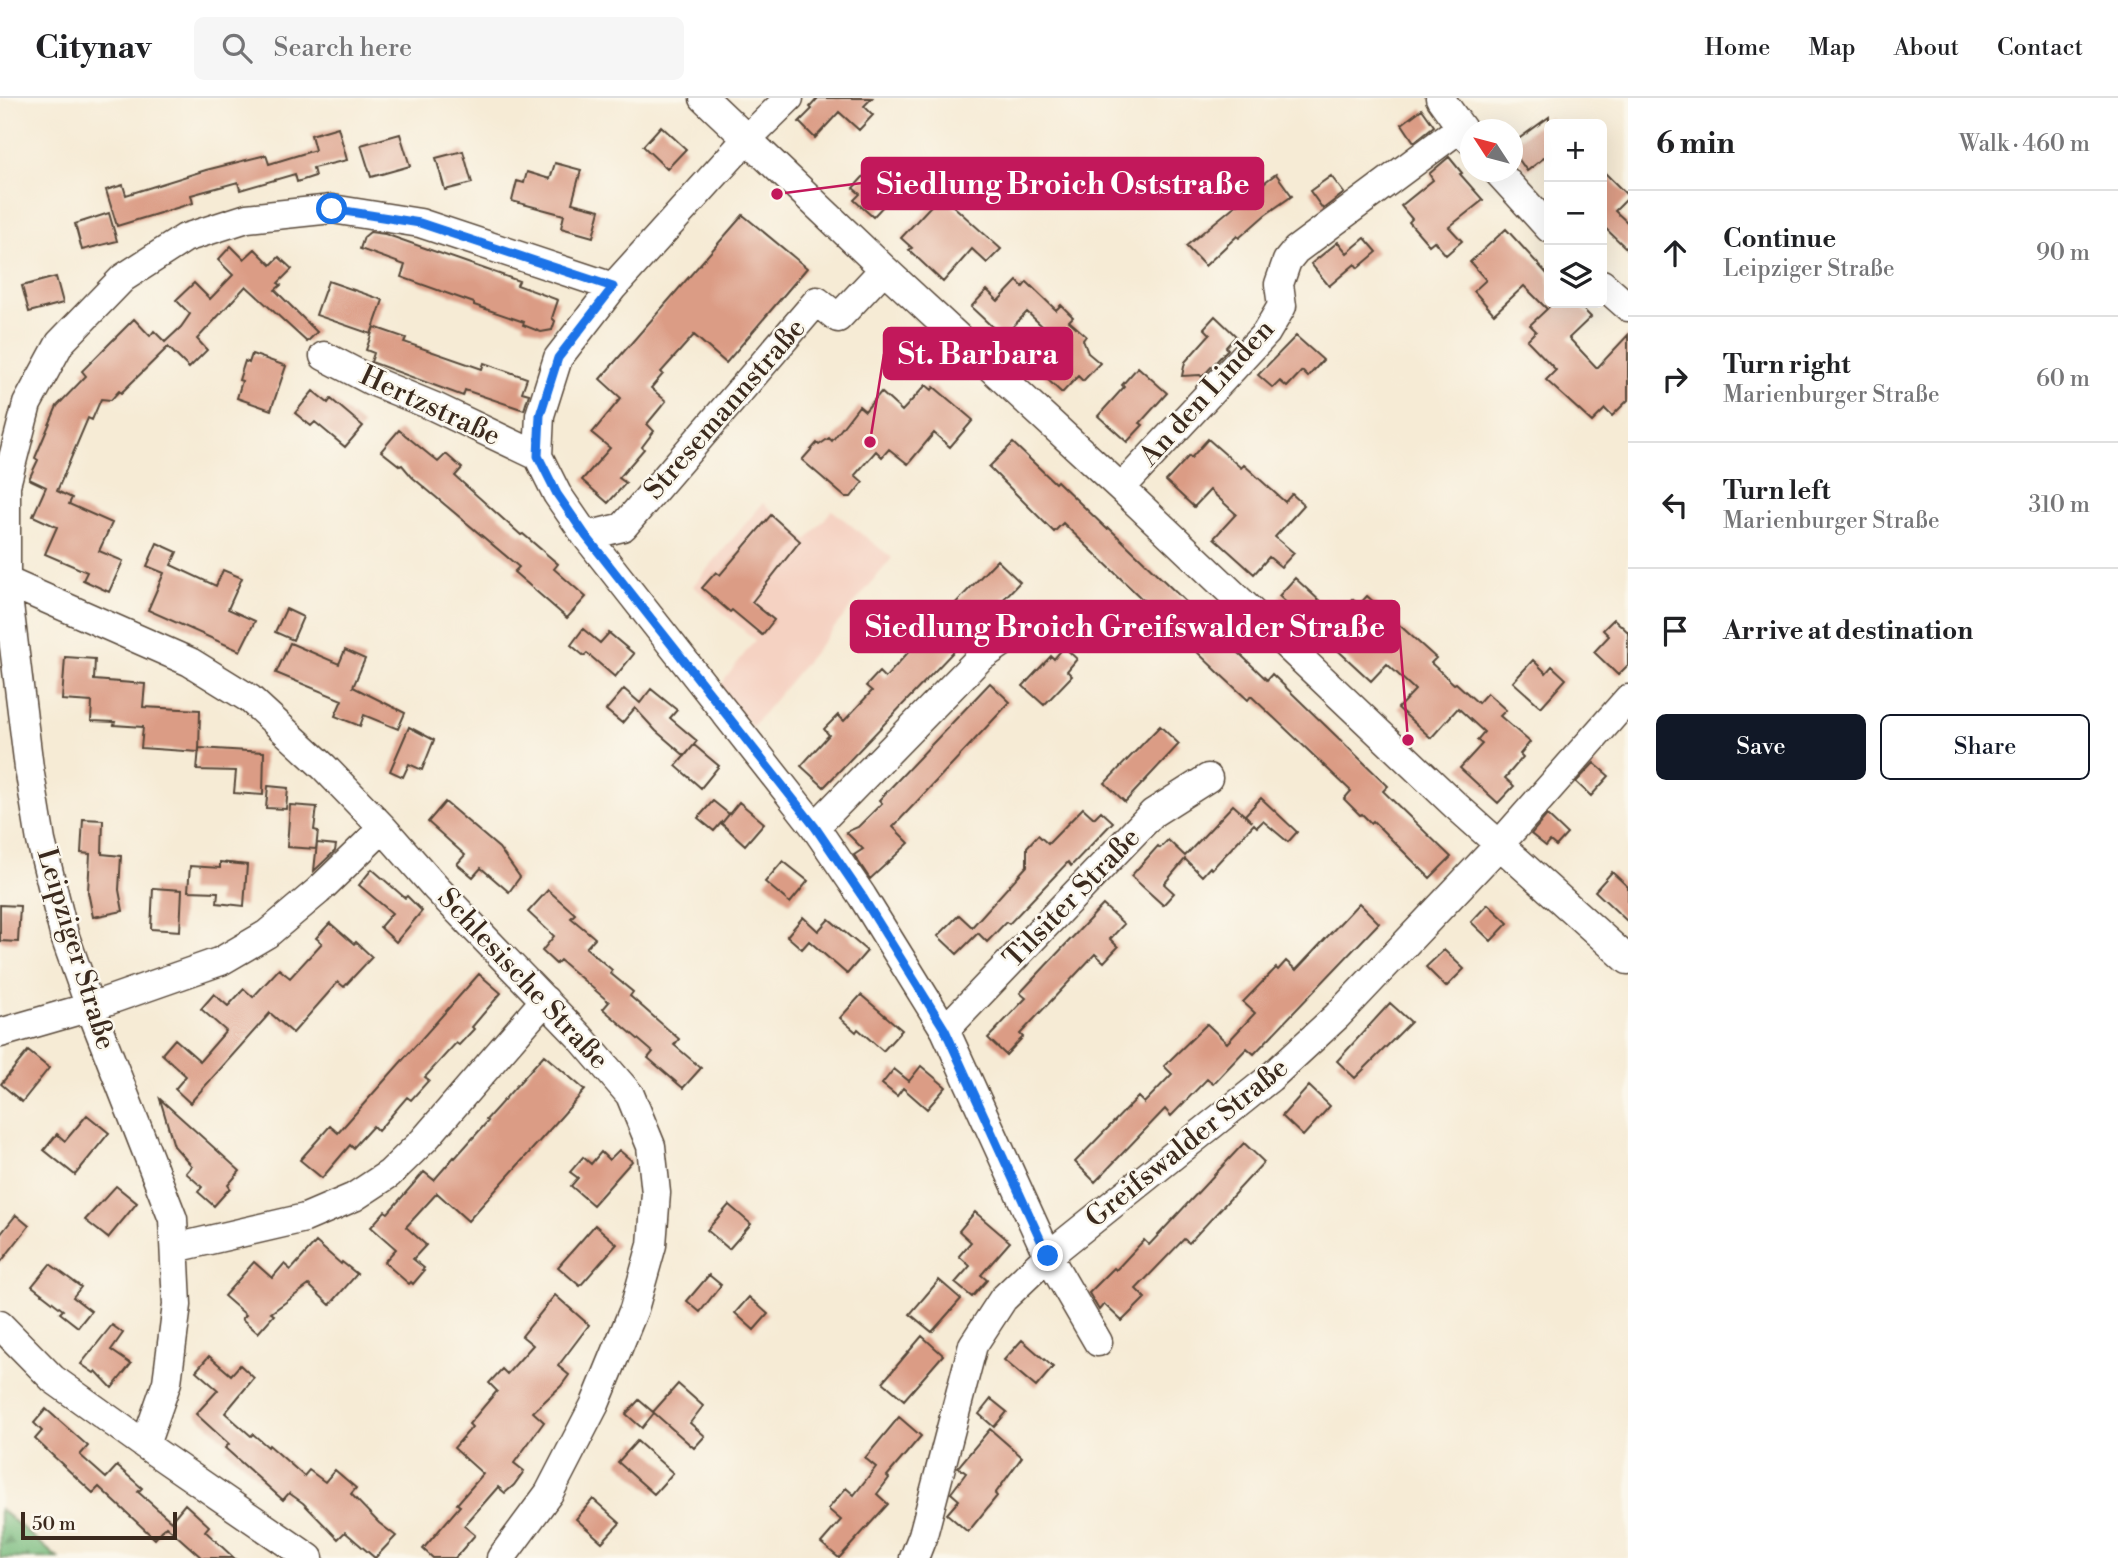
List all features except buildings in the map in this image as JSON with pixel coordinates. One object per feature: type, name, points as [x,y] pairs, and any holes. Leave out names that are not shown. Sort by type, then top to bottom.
[{"type":"street","points":[[704,98],[1499,845],[1628,960]]},
{"type":"street","points":[[789,98],[747,140],[613,287],[558,358],[540,415],[538,456],[557,494],[586,536],[815,827],[862,896],[945,1030],[1048,1256],[1098,1342]]},
{"type":"street","points":[[1440,98],[1460,127]]},
{"type":"street","name":"An den Linden","points":[[1121,488],[1266,333],[1282,306],[1279,284],[1287,261],[1296,250],[1460,137]]},
{"type":"street","points":[[1507,182],[1544,223]]},
{"type":"street","name":"Leipziger Straße","points":[[145,1446],[167,1382],[177,1306],[173,1219],[64,934],[41,841],[27,755],[6,581],[6,485],[27,404],[60,343],[123,278],[185,238],[247,218],[332,209],[420,223],[613,287]]},
{"type":"street","name":"Stresemannstraße","points":[[586,536],[623,527],[817,301],[838,318],[884,269]]},
{"type":"street","points":[[1607,288],[1628,307]]},
{"type":"street","name":"Hertzstraße","points":[[324,356],[538,456]]},
{"type":"street","name":"Schlesische Straße","points":[[6,581],[190,662],[250,699],[324,767],[383,828],[436,888],[580,1037],[630,1095],[651,1146],[656,1193],[652,1245],[634,1309],[595,1404],[549,1493],[501,1558]]},
{"type":"street","points":[[815,827],[980,658],[1035,620]]},
{"type":"street","name":"Greifswalder Straße","points":[[914,1558],[923,1535],[974,1345],[1003,1299],[1048,1256],[1270,1078],[1337,1016],[1499,845],[1628,699]]},
{"type":"street","name":"Tilsiter Straße","points":[[945,1030],[1153,813],[1208,778]]},
{"type":"street","points":[[0,1033],[90,1007],[221,961],[267,934],[318,891],[383,828]]},
{"type":"street","points":[[175,1248],[305,1218],[354,1196],[389,1174],[424,1140],[545,1000]]},
{"type":"street","points":[[0,1325],[54,1379],[145,1446],[309,1558]]},
{"type":"shaded area","points":[[763,503],[807,540],[832,510],[892,558],[752,727],[719,687],[755,640],[693,586]]},
{"type":"green space","points":[[0,1509],[58,1558],[0,1558]]},
{"type":"place","name":"Siedlung Broich Oststraße","points":[[777,194]]},
{"type":"place","name":"St. Barbara","points":[[870,442]]},
{"type":"place","name":"Siedlung Broich Greifswalder Straße","points":[[1408,740]]},
{"type":"route","points":[[332,209],[420,223],[613,287],[558,358],[540,415],[538,456],[557,494],[586,536],[815,827],[862,896],[945,1030],[1048,1256]]}]
